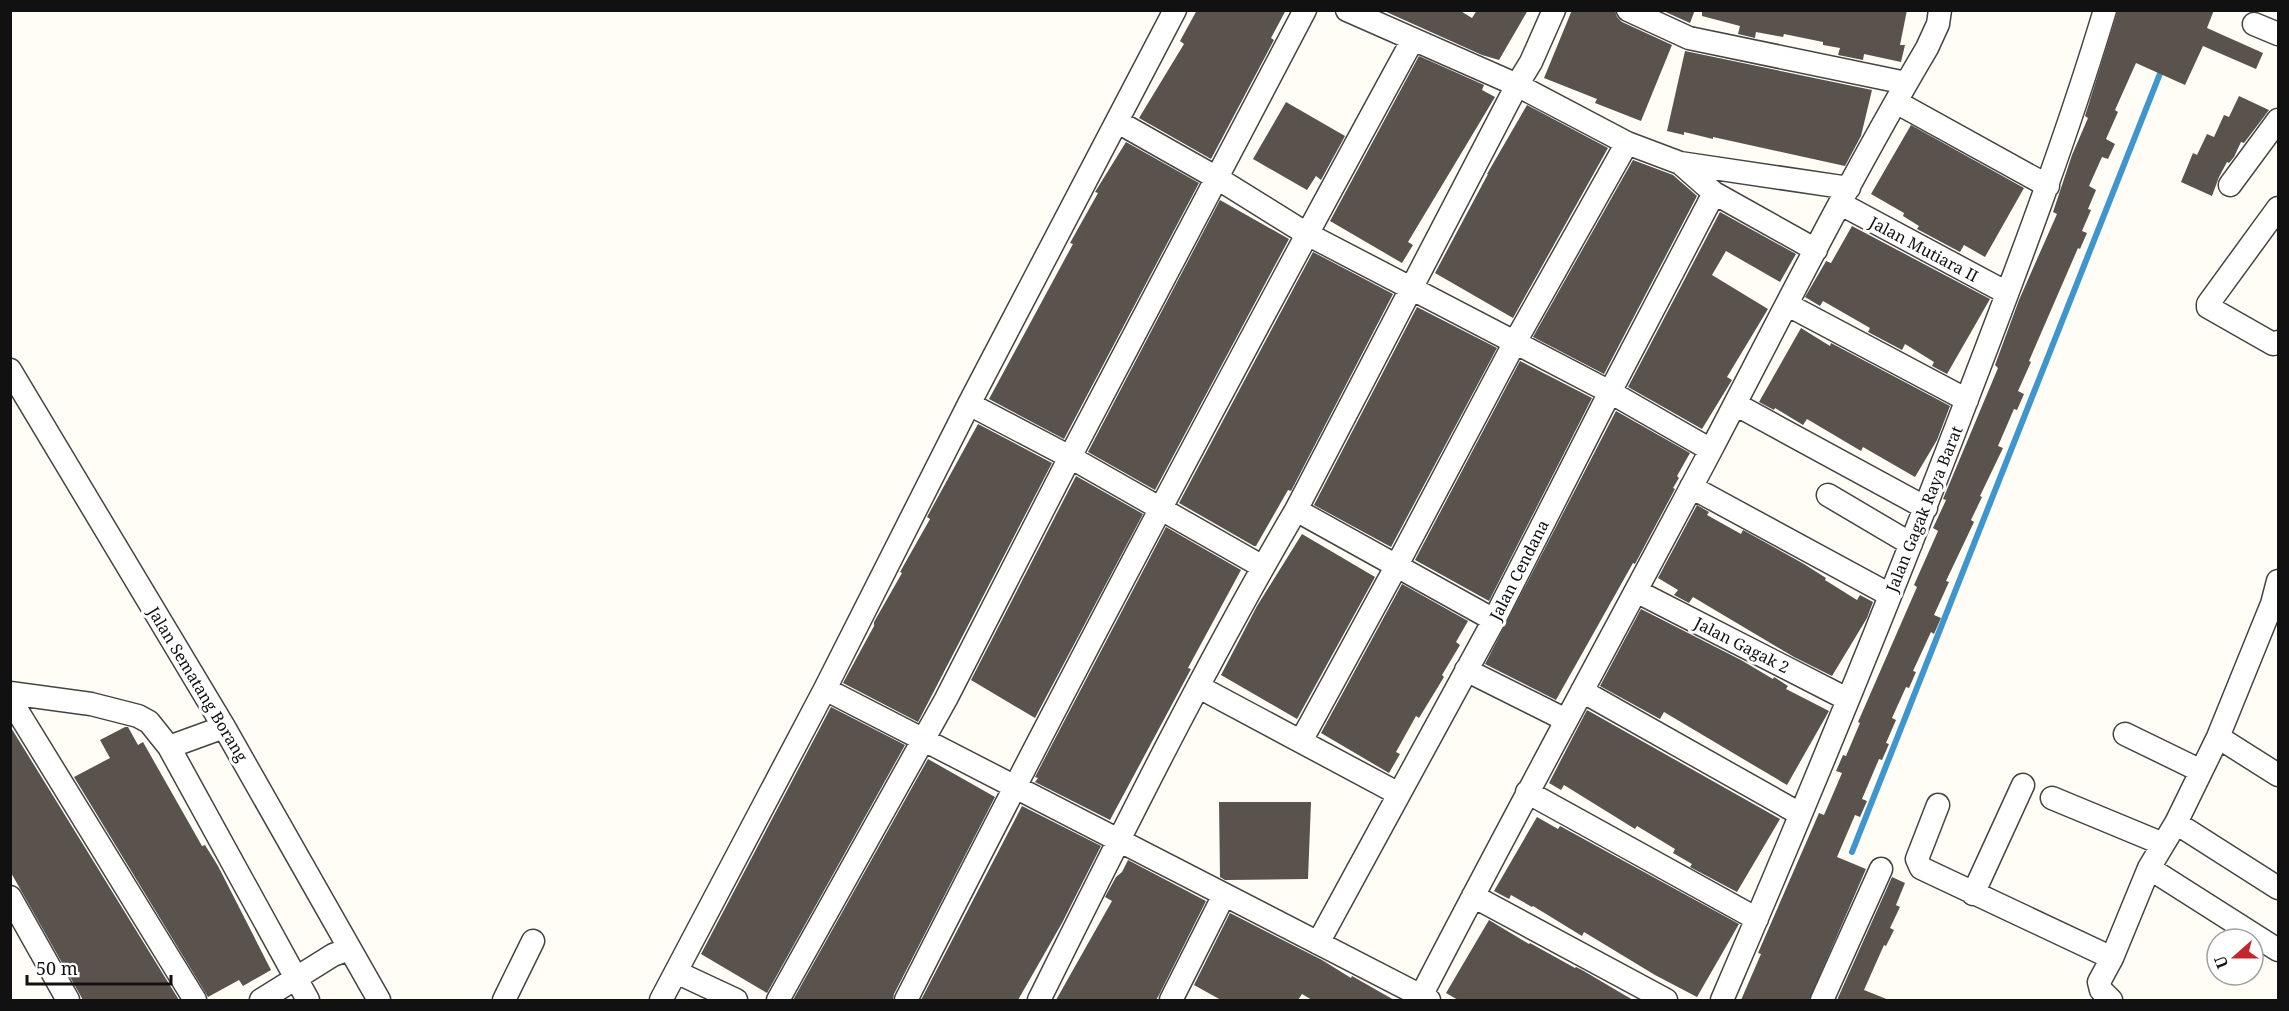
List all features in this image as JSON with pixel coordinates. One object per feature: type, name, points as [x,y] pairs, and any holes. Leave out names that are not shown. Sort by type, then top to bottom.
[{"type":"street","points":[[661,1000],[825,689],[969,404],[1175,10]]},
{"type":"street","points":[[778,1000],[924,740],[1305,10]]},
{"type":"street","points":[[1347,10],[1412,41],[1517,85],[1627,143],[1680,163],[1714,193],[1816,250]]},
{"type":"street","points":[[1038,1000],[1199,687],[1296,510],[1530,62],[1554,10]]},
{"type":"street","points":[[1628,10],[1689,38],[1901,92],[2048,186]]},
{"type":"street","points":[[825,689],[1425,998],[1473,896],[1527,792],[1845,196],[1927,48],[1938,24],[1940,10]]},
{"type":"street","name":"Jalan Gagak Raya Barat","points":[[1722,1000],[1926,508],[2048,186],[2105,10]]},
{"type":"street","points":[[2254,24],[2278,34]]},
{"type":"street","points":[[906,1000],[1014,787],[1412,41]]},
{"type":"street","points":[[2230,185],[2278,120]]},
{"type":"street","points":[[1118,122],[1217,178],[1307,234],[1610,392],[1711,450]]},
{"type":"street","points":[[1301,741],[1515,342],[1627,143]]},
{"type":"street","name":"Jalan Mutiara II","points":[[1680,163],[1845,196],[2007,293]]},
{"type":"street","name":"Jalan Cendana","points":[[1318,943],[1494,620],[1714,193]]},
{"type":"street","points":[[2278,208],[2208,307],[2273,344],[2278,342]]},
{"type":"street","points":[[1788,305],[1967,400]]},
{"type":"street","name":"Jalan Sematang Borang","points":[[10,370],[341,952],[379,1000]]},
{"type":"street","points":[[969,404],[1070,457],[1263,567]]},
{"type":"street","points":[[1735,404],[1926,508]]},
{"type":"street","points":[[1691,487],[1890,595]]},
{"type":"street","points":[[1828,495],[1911,544]]},
{"type":"street","points":[[1296,510],[1494,620]]},
{"type":"street","points":[[2111,1000],[2101,990],[2099,982],[2112,958],[2149,868],[2176,823],[2218,737],[2275,606],[2278,580]]},
{"type":"street","name":"Jalan Gagak 2","points":[[1636,591],[1847,699]]},
{"type":"street","points":[[1467,670],[1566,720]]},
{"type":"street","points":[[1199,687],[1399,794]]},
{"type":"street","points":[[1582,691],[1800,814]]},
{"type":"street","points":[[10,693],[91,704],[138,716],[149,722],[173,745],[302,975],[308,1000]]},
{"type":"street","points":[[10,699],[195,1000]]},
{"type":"street","points":[[173,745],[214,731]]},
{"type":"street","points":[[2125,734],[2202,771]]},
{"type":"street","points":[[2218,737],[2278,775]]},
{"type":"street","points":[[1973,894],[2023,785]]},
{"type":"street","points":[[1527,792],[1757,919]]},
{"type":"street","points":[[2052,798],[2163,844]]},
{"type":"street","points":[[1938,805],[1917,859],[1919,865],[1973,894],[2112,958]]},
{"type":"street","points":[[2176,823],[2278,888]]},
{"type":"street","points":[[2149,868],[2278,950]]},
{"type":"street","points":[[1822,1000],[1881,869]]},
{"type":"street","points":[[1171,1000],[1224,895]]},
{"type":"street","points":[[1473,896],[1666,1000]]},
{"type":"street","points":[[11,901],[60,998]]},
{"type":"street","points":[[504,1000],[533,941]]},
{"type":"street","points":[[261,1000],[341,952]]},
{"type":"street","points":[[676,972],[736,1000]]},
{"type":"building","points":[[1197,10],[1286,10],[1271,38],[1274,40],[1211,159],[1139,118],[1184,44],[1180,41]]},
{"type":"building","points":[[1382,10],[1459,10],[1472,18],[1477,10],[1528,10],[1499,60],[1482,55]]},
{"type":"building","points":[[1572,10],[1615,10],[1622,22],[1672,45],[1641,121],[1595,103],[1597,99],[1544,78]]},
{"type":"building","points":[[1661,10],[1695,10],[1690,23]]},
{"type":"building","points":[[1702,10],[1907,10],[1900,45],[1905,45],[1901,62],[1864,54],[1863,60],[1838,55],[1840,48],[1823,45],[1823,42],[1784,34],[1783,37],[1756,32],[1755,38],[1738,34],[1740,26],[1702,16]]},
{"type":"building","points":[[2118,10],[2214,10],[2207,28],[2263,53],[2256,69],[2203,46],[2185,85],[2136,63],[2115,110],[2118,112],[2106,139],[2115,144],[2108,159],[2102,157],[2089,186],[2096,190],[2082,231],[2087,233],[2080,249],[2078,248],[2029,361],[2031,362],[2018,391],[2024,394],[2017,410],[2014,409],[1998,446],[2003,448],[1980,496],[1982,497],[1971,520],[1974,522],[1946,581],[1949,582],[1934,615],[1941,618],[1934,634],[1931,632],[1913,671],[1916,672],[1909,688],[1906,687],[1892,718],[1896,720],[1886,743],[1889,744],[1882,760],[1879,759],[1862,799],[1867,801],[1860,817],[1855,815],[1837,857],[1866,869],[1809,1000],[1741,1000],[1761,954],[1758,953],[1819,813],[1824,815],[1842,773],[1836,771],[1843,755],[1846,756],[1860,723],[1858,722],[1917,587],[1914,585],[1938,531],[1933,528],[1946,500],[1943,499],[1998,368],[1995,365],[2019,300],[2057,214],[2053,212],[2072,155],[2088,118],[2085,116]]},
{"type":"building","points":[[1685,51],[1872,90],[1861,136],[1845,166],[1713,137],[1713,139],[1684,132],[1684,135],[1667,131]]},
{"type":"building","points":[[1419,56],[1484,85],[1482,90],[1495,97],[1408,242],[1413,245],[1402,263],[1330,221]]},
{"type":"building","points":[[2239,96],[2269,110],[2244,143],[2241,142],[2234,157],[2229,163],[2227,162],[2212,196],[2181,182],[2193,153],[2197,155],[2207,134],[2214,137],[2224,115],[2229,117]]},
{"type":"building","points":[[1286,102],[1345,136],[1321,180],[1316,176],[1307,190],[1253,159]]},
{"type":"building","points":[[1527,105],[1608,148],[1513,318],[1435,273],[1487,174]]},
{"type":"building","points":[[1911,125],[2024,188],[1985,257],[1964,245],[1960,252],[1917,229],[1919,226],[1903,216],[1904,213],[1871,194]]},
{"type":"building","points":[[1126,142],[1199,183],[1064,439],[989,399],[1073,244],[1070,243],[1098,193],[1095,192]]},
{"type":"building","points":[[1633,160],[1673,175],[1697,196],[1604,374],[1533,337]]},
{"type":"building","points":[[1220,200],[1289,239],[1155,490],[1088,452]]},
{"type":"building","points":[[1720,212],[1796,254],[1780,282],[1726,251],[1712,275],[1768,309],[1727,377],[1732,380],[1702,429],[1628,387]]},
{"type":"building","points":[[1852,226],[1990,299],[1947,374],[1932,366],[1934,362],[1905,344],[1902,350],[1868,332],[1870,328],[1823,301],[1820,306],[1805,297],[1826,261],[1831,263]]},
{"type":"building","points":[[1313,252],[1393,294],[1291,491],[1288,490],[1254,546],[1179,503]]},
{"type":"building","points":[[1417,307],[1497,348],[1391,547],[1314,505]]},
{"type":"building","points":[[1801,328],[1830,346],[1831,343],[1950,406],[1937,440],[1915,477],[1863,447],[1861,451],[1807,419],[1803,425],[1775,408],[1774,410],[1759,402]]},
{"type":"building","points":[[1520,361],[1592,398],[1489,601],[1415,560]]},
{"type":"building","points":[[1616,411],[1690,453],[1677,476],[1679,478],[1673,488],[1675,489],[1635,564],[1633,563],[1556,700],[1485,664]]},
{"type":"building","points":[[978,424],[1052,463],[918,722],[843,683],[930,519],[927,517]]},
{"type":"building","points":[[1076,476],[1143,514],[1035,718],[971,680]]},
{"type":"building","points":[[1697,505],[1709,512],[1707,515],[1741,534],[1743,530],[1804,564],[1857,600],[1860,595],[1873,602],[1867,618],[1832,676],[1794,657],[1693,597],[1689,603],[1674,595],[1678,590],[1658,578]]},
{"type":"building","points":[[1166,527],[1241,570],[1110,820],[1035,782],[1038,778],[1035,777]]},
{"type":"building","points":[[1302,534],[1375,577],[1297,719],[1221,675],[1257,606]]},
{"type":"building","points":[[1402,584],[1468,621],[1456,642],[1460,645],[1442,675],[1444,677],[1419,718],[1416,716],[1396,752],[1400,754],[1389,773],[1321,733]]},
{"type":"building","points":[[1641,609],[1773,679],[1774,677],[1788,686],[1786,689],[1829,711],[1787,785],[1664,712],[1660,719],[1600,686]]},
{"type":"building","points":[[831,707],[905,745],[767,993],[701,954]]},
{"type":"building","points":[[1587,710],[1780,819],[1737,892],[1690,867],[1692,864],[1673,853],[1675,849],[1637,826],[1635,829],[1564,785],[1561,790],[1549,783]]},
{"type":"building","points":[[10,726],[179,1000],[83,1000],[10,871]]},
{"type":"building","points":[[128,727],[138,745],[143,742],[202,846],[205,845],[218,866],[271,970],[243,986],[239,980],[208,997],[74,777],[110,758],[100,740]]},
{"type":"building","points":[[928,759],[995,797],[894,994],[893,1000],[793,1000]]},
{"type":"building","points":[[1219,802],[1311,802],[1308,879],[1225,880],[1220,877]]},
{"type":"building","points":[[1022,806],[1101,846],[1062,923],[1018,1000],[921,1000]]},
{"type":"building","points":[[1537,817],[1558,829],[1560,826],[1739,924],[1697,997],[1655,975],[1584,932],[1582,936],[1533,906],[1511,895],[1509,899],[1494,891]]},
{"type":"building","points":[[1128,860],[1206,901],[1159,995],[1156,1000],[1056,1000],[1112,901],[1105,897]]},
{"type":"building","points":[[1892,877],[1905,883],[1896,905],[1900,907],[1890,928],[1894,930],[1886,946],[1884,945],[1864,990],[1889,1000],[1837,1000]]},
{"type":"building","points":[[1230,913],[1394,1000],[1312,1000],[1302,994],[1298,1000],[1221,1000],[1194,985]]},
{"type":"building","points":[[1489,920],[1633,1000],[1458,1000],[1446,993]]},
{"type":"waterway","points":[[1852,852],[2163,66]]}]
